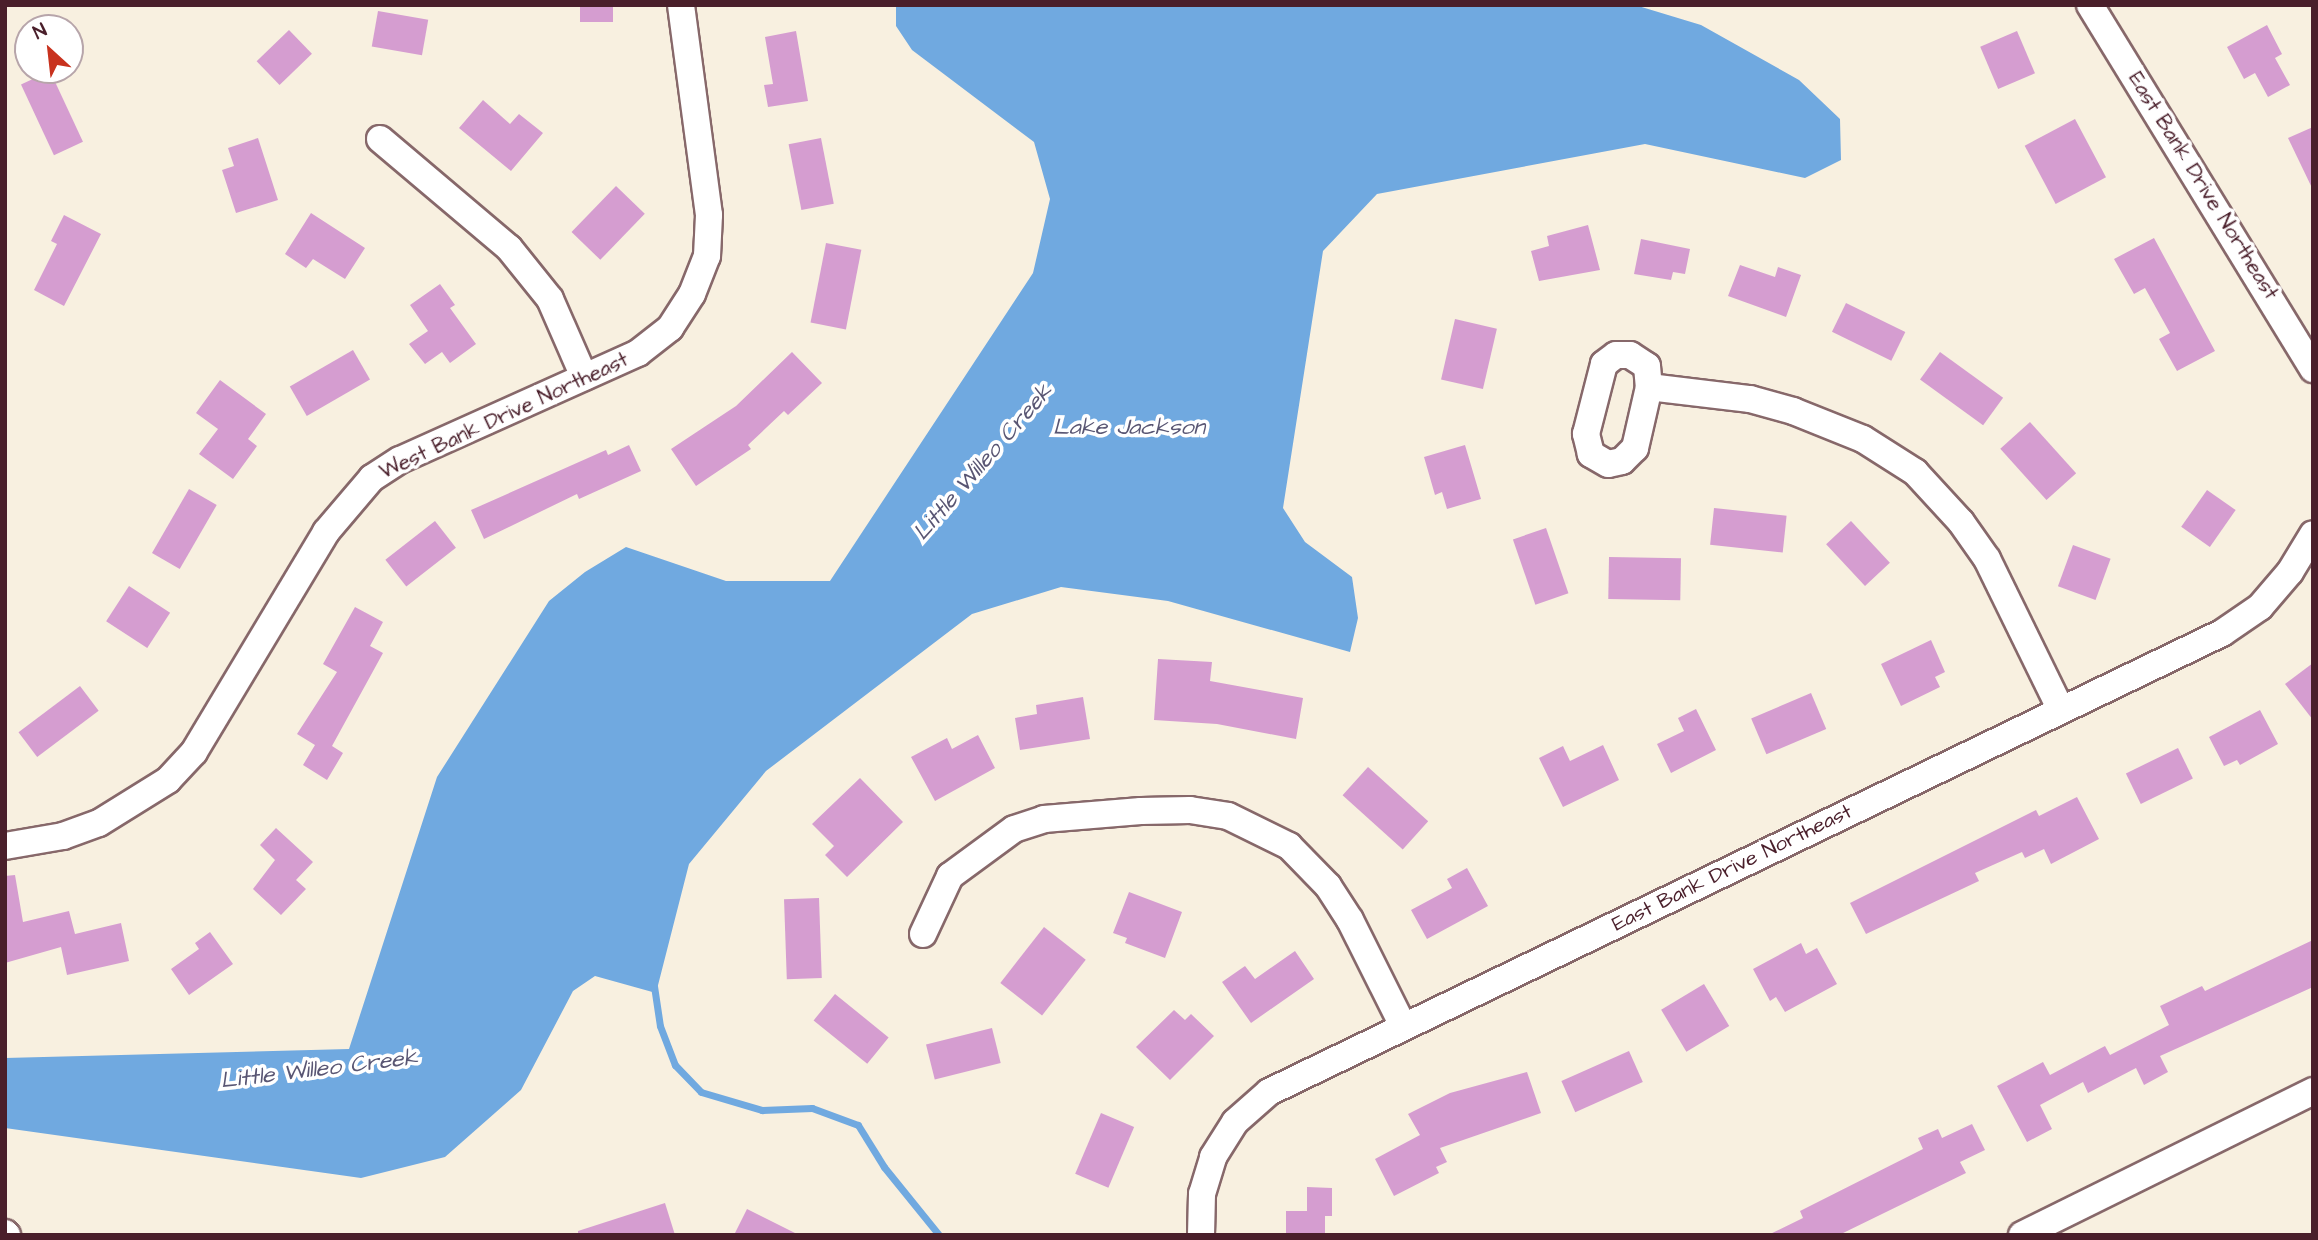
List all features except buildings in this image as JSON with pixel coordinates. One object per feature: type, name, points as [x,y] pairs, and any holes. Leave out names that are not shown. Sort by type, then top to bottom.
[{"type":"street","name":"West Bank Drive Northeast","points":[[5,846],[63,836],[99,823],[168,780],[201,741],[326,532],[372,478],[400,460],[638,353],[670,328],[692,294],[706,257],[709,215],[681,5]]},
{"type":"street","name":"East Bank Drive Northeast","points":[[2090,5],[2313,369]]},
{"type":"street","points":[[380,139],[509,248],[550,299],[584,377]]},
{"type":"street","points":[[1649,387],[1750,398],[1804,414],[1863,439],[1915,472],[1962,522],[1987,559],[2061,710]]},
{"type":"street","name":"East Bank Drive Northeast","points":[[1201,1235],[1202,1194],[1213,1157],[1235,1122],[1269,1092],[2222,633],[2260,607],[2290,572],[2313,534]]},
{"type":"street","points":[[923,934],[950,876],[1014,829],[1044,819],[1141,811],[1191,810],[1228,816],[1289,846],[1328,886],[1403,1026]]},
{"type":"street","points":[[2022,1235],[2313,1091]]},
{"type":"water","name":"Lake Jackson","points":[[896,5],[1635,5],[1701,25],[1799,80],[1840,119],[1841,160],[1805,178],[1645,144],[1377,194],[1323,251],[1283,508],[1305,542],[1352,577],[1358,618],[1350,652],[1168,601],[1061,587],[972,614],[766,771],[689,864],[656,993],[595,976],[573,991],[521,1090],[445,1157],[361,1178],[5,1128],[5,1058],[349,1049],[437,777],[549,601],[585,572],[626,547],[726,581],[830,581],[1033,273],[1050,199],[1034,142],[912,50],[896,26]]},
{"type":"waterway","name":"Little Willeo Creek","points":[[654,986],[660,1026],[675,1065],[701,1092],[762,1110],[812,1108],[858,1125],[884,1167],[939,1235]]}]
